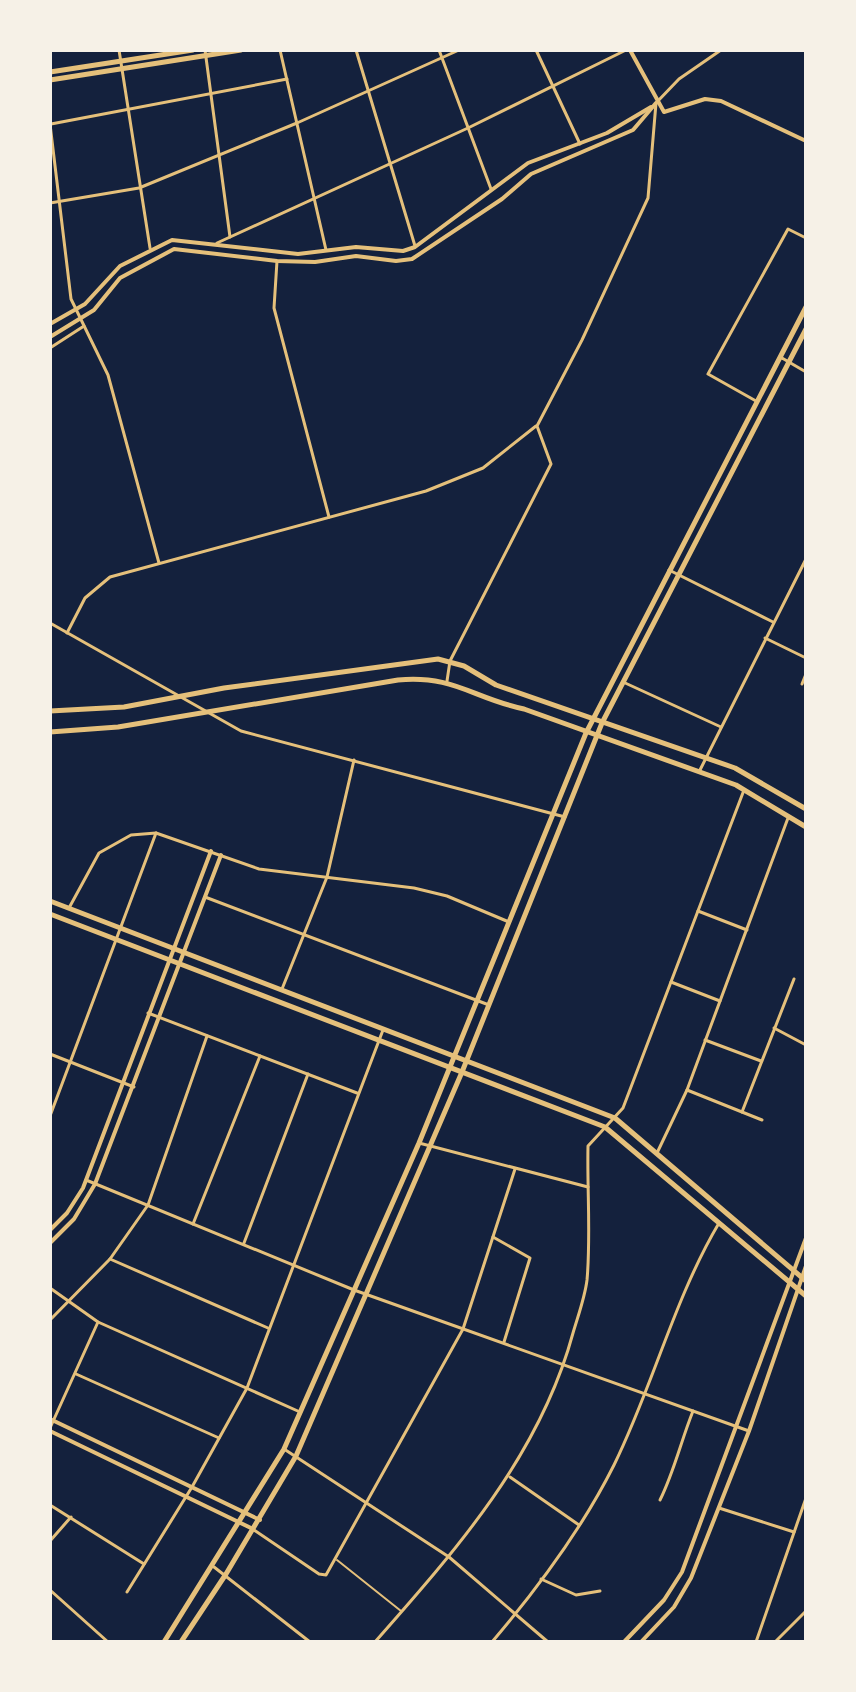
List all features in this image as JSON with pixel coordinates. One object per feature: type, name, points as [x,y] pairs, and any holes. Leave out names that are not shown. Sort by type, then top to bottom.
[{"type":"main road","points":[[50,72],[193,50]]},
{"type":"main road","points":[[50,80],[205,53],[241,50]]},
{"type":"main road","points":[[164,1642],[214,1567],[284,1449],[419,1143],[586,733],[806,307]]},
{"type":"main road","points":[[181,1642],[254,1530],[296,1456],[462,1072],[602,723],[806,329]]},
{"type":"main road","points":[[50,711],[124,707],[421,660],[450,661],[496,685],[749,775],[806,809]]},
{"type":"main road","points":[[50,732],[118,727],[398,680],[447,681],[486,700],[524,709],[586,733],[598,734],[745,789],[806,827]]},
{"type":"main road","points":[[50,901],[615,1118],[804,1280]]},
{"type":"main road","points":[[50,914],[605,1127],[806,1296]]},
{"type":"main road","points":[[511,919],[523,920]]},
{"type":"main road","points":[[698,1205],[705,1196]]},
{"type":"street","points":[[119,50],[150,248]]},
{"type":"street","points":[[280,50],[326,250]]},
{"type":"street","points":[[356,50],[415,247]]},
{"type":"street","points":[[439,50],[492,192]]},
{"type":"street","points":[[50,203],[139,188],[297,123],[459,50]]},
{"type":"street","points":[[536,50],[580,144]]},
{"type":"street","points":[[213,245],[468,128],[628,50],[656,103],[669,113],[687,103],[705,99],[721,101],[806,141]]},
{"type":"street","points":[[50,337],[94,310],[120,278],[174,249],[277,261],[315,262],[356,256],[396,261],[412,259],[491,207],[531,174],[633,130],[679,79],[721,50]]},
{"type":"street","points":[[205,53],[230,237]]},
{"type":"street","points":[[159,563],[108,375],[71,299],[50,124],[287,79]]},
{"type":"street","points":[[50,324],[76,310],[120,266],[150,248],[172,240],[298,254],[356,247],[403,251],[415,247],[528,163],[607,133],[656,103]]},
{"type":"street","points":[[67,633],[95,587],[110,577],[426,491],[483,468],[537,426],[582,340],[648,198],[656,103]]},
{"type":"street","points":[[756,401],[708,374],[788,229],[806,238]]},
{"type":"street","points":[[277,261],[274,308],[329,517]]},
{"type":"street","points":[[50,348],[84,326]]},
{"type":"street","points":[[780,357],[806,372]]},
{"type":"street","points":[[447,681],[450,661],[551,464],[537,426]]},
{"type":"street","points":[[699,772],[806,559]]},
{"type":"street","points":[[669,570],[773,622]]},
{"type":"street","points":[[50,623],[241,731],[565,817]]},
{"type":"street","points":[[765,638],[806,658]]},
{"type":"street","points":[[802,684],[806,674]]},
{"type":"street","points":[[623,681],[721,727]]},
{"type":"street","points":[[281,991],[327,877],[354,760]]},
{"type":"street","points":[[375,1642],[449,1557],[509,1476],[546,1409],[564,1365],[587,1282],[588,1146],[623,1108],[745,789]]},
{"type":"street","points":[[657,1153],[687,1090],[789,816]]},
{"type":"street","points":[[69,908],[99,853],[131,835],[156,833],[259,869],[447,896],[511,919]]},
{"type":"street","points":[[50,1116],[156,833]]},
{"type":"street","points":[[50,1230],[67,1213],[86,1180],[211,851]]},
{"type":"street","points":[[50,1243],[74,1219],[95,1184],[221,855]]},
{"type":"street","points":[[205,897],[489,1005]]},
{"type":"street","points":[[698,911],[748,931]]},
{"type":"street","points":[[742,1112],[794,979]]},
{"type":"street","points":[[671,982],[720,1001]]},
{"type":"street","points":[[148,1013],[359,1094]]},
{"type":"street","points":[[774,1028],[806,1045]]},
{"type":"street","points":[[127,1592],[192,1487],[247,1388],[383,1030]]},
{"type":"street","points":[[50,1320],[110,1259],[148,1205],[207,1036]]},
{"type":"street","points":[[705,1040],[761,1061]]},
{"type":"street","points":[[50,1054],[134,1087]]},
{"type":"street","points":[[193,1224],[260,1056]]},
{"type":"street","points":[[243,1244],[308,1074]]},
{"type":"street","points":[[687,1090],[762,1120]]},
{"type":"street","points":[[419,1143],[588,1187]]},
{"type":"street","points":[[98,1322],[50,1429],[254,1530],[323,1576],[370,1503],[463,1329],[515,1169]]},
{"type":"street","points":[[86,1180],[354,1290],[749,1431]]},
{"type":"street","points":[[492,1642],[516,1614],[579,1525],[614,1465],[697,1260],[719,1223]]},
{"type":"street","points":[[493,1237],[530,1258],[503,1343]]},
{"type":"street","points":[[624,1642],[664,1600],[682,1572],[806,1238]]},
{"type":"street","points":[[110,1259],[269,1328]]},
{"type":"street","points":[[641,1642],[674,1607],[691,1578],[749,1431],[804,1280],[806,1266]]},
{"type":"street","points":[[50,1288],[98,1322],[300,1412]]},
{"type":"street","points":[[76,1374],[219,1438]]},
{"type":"street","points":[[660,1500],[671,1478],[673,1460],[693,1411]]},
{"type":"street","points":[[52,1420],[260,1520]]},
{"type":"street","points":[[284,1449],[449,1557],[548,1642]]},
{"type":"street","points":[[509,1476],[579,1525]]},
{"type":"street","points":[[756,1642],[806,1498]]},
{"type":"street","points":[[50,1505],[144,1564]]},
{"type":"street","points":[[719,1508],[794,1532]]},
{"type":"street","points":[[50,1541],[71,1517]]},
{"type":"street","points":[[336,1559],[401,1612]]},
{"type":"street","points":[[214,1567],[310,1642]]},
{"type":"street","points":[[541,1579],[584,1597],[600,1591]]},
{"type":"street","points":[[50,1590],[108,1642]]},
{"type":"street","points":[[664,1600],[674,1607]]},
{"type":"street","points":[[775,1642],[806,1611]]}]
